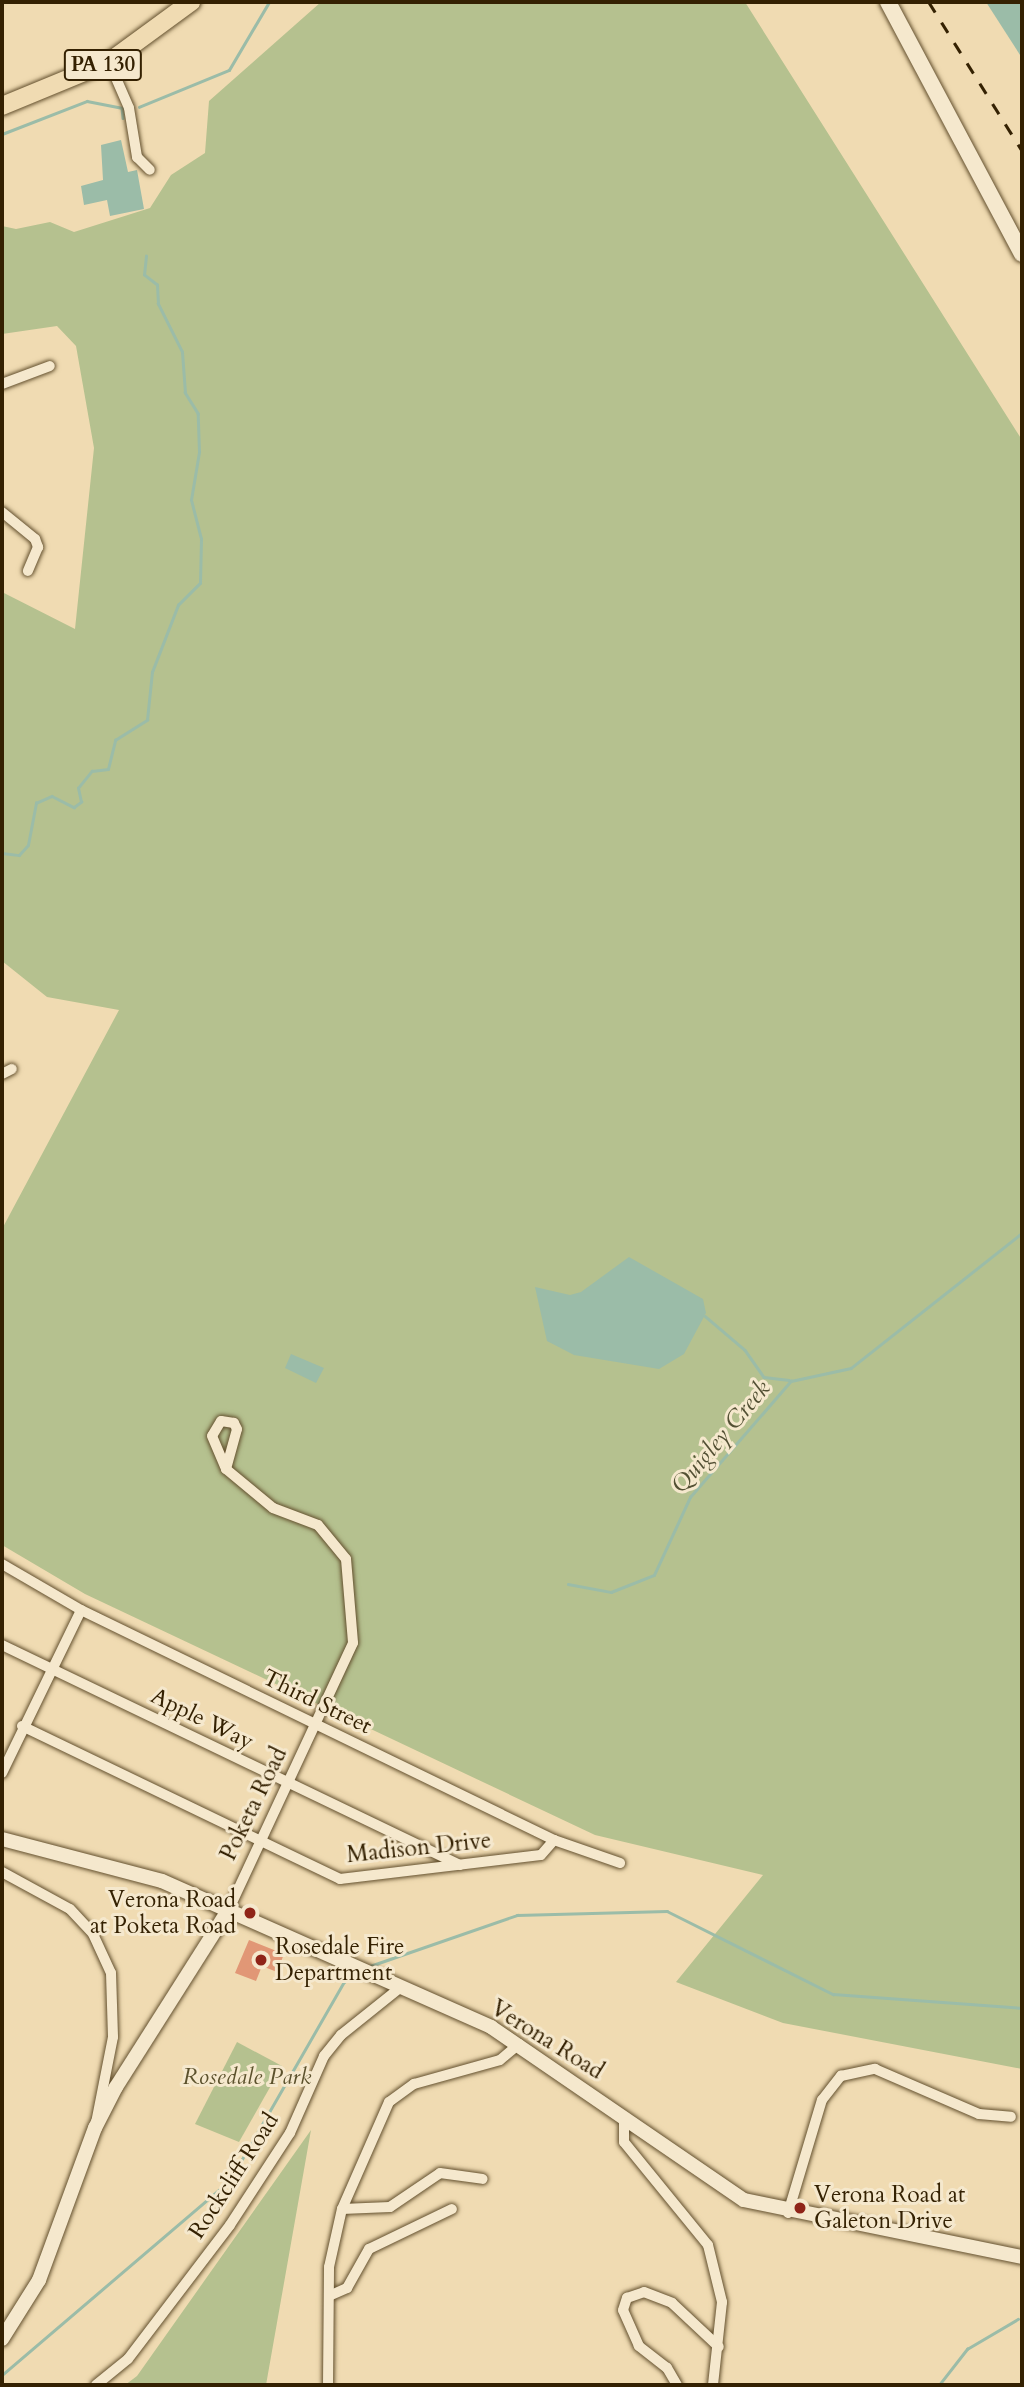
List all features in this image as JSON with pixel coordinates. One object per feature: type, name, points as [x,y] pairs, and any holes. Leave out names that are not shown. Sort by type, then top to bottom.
[{"type":"main road","name":"PA 130","points":[[2,106],[109,62],[191,2]]},
{"type":"main road","points":[[888,2],[1022,254]]},
{"type":"street","points":[[109,62],[129,108],[137,157],[150,170]]},
{"type":"street","points":[[2,384],[50,366]]},
{"type":"street","points":[[2,512],[35,539],[38,547],[28,571]]},
{"type":"street","name":"Poketa Road","points":[[2,2339],[48,2260],[95,2128],[229,1909],[353,1643],[346,1559],[318,1525],[273,1508],[226,1469]]},
{"type":"street","name":"Third Street","points":[[2,1564],[81,1610],[554,1840],[620,1863]]},
{"type":"street","points":[[2,1773],[50,1668],[81,1610]]},
{"type":"street","name":"Apple Way","points":[[2,1645],[460,1865]]},
{"type":"street","name":"Madison Drive","points":[[22,1727],[341,1879],[541,1855],[554,1840]]},
{"type":"street","name":"Verona Road","points":[[2,1839],[162,1881],[401,1987],[519,2044],[744,2200],[788,2213],[1022,2257]]},
{"type":"street","points":[[2,1872],[70,1909],[93,1934],[111,1973],[113,2037],[95,2128]]},
{"type":"street","name":"Rockcliff Road","points":[[96,2385],[128,2359],[230,2225],[290,2133],[324,2056],[341,2035],[401,1987]]},
{"type":"street","points":[[328,2385],[329,2296],[342,2209],[389,2102],[424,2080],[500,2060],[519,2044]]},
{"type":"street","points":[[788,2213],[822,2100],[841,2076],[875,2069],[979,2114],[1011,2117]]},
{"type":"street","points":[[624,2118],[624,2142],[708,2245],[722,2302],[713,2385]]},
{"type":"street","points":[[342,2209],[390,2207],[440,2173],[483,2179]]},
{"type":"street","points":[[329,2296],[347,2288],[369,2249],[452,2209]]},
{"type":"street","points":[[677,2385],[667,2368],[639,2346],[623,2310],[627,2298],[644,2292],[672,2303],[719,2347]]},
{"type":"green space","points":[[321,2],[745,2],[1022,440],[1022,2069],[783,2023],[676,1982],[763,1875],[595,1835],[85,1594],[2,1545],[2,1229],[119,1010],[47,997],[2,961],[2,592],[75,629],[94,448],[76,346],[57,326],[2,334],[2,226],[16,229],[50,222],[74,232],[150,208],[171,175],[205,153],[209,101]]},
{"type":"green space","name":"Rosedale Park","points":[[237,2042],[282,2066],[239,2142],[195,2124]]},
{"type":"green space","points":[[311,2130],[266,2385],[125,2385],[137,2376]]},
{"type":"shaded area","points":[[986,2],[1022,2],[1022,58]]},
{"type":"shaded area","points":[[121,140],[128,172],[137,170],[144,209],[110,216],[107,200],[84,205],[81,186],[103,180],[101,145]]},
{"type":"shaded area","points":[[629,1257],[703,1299],[706,1313],[684,1354],[659,1369],[574,1355],[547,1341],[535,1287],[570,1295],[581,1292]]},
{"type":"shaded area","points":[[291,1354],[324,1368],[316,1383],[285,1368]]},
{"type":"building","name":"Rosedale Fire Department","points":[[249,1940],[284,1954],[277,1972],[262,1966],[256,1981],[235,1973]]},
{"type":"waterway","points":[[139,107],[229,70],[269,2]]},
{"type":"waterway","points":[[2,134],[87,101],[122,108],[123,118]]},
{"type":"waterway","points":[[2,853],[19,855],[28,845],[36,803],[52,796],[74,807],[81,802],[78,788],[92,771],[108,769],[115,740],[147,720],[152,672],[178,605],[200,583],[201,539],[191,500],[199,452],[198,414],[185,393],[182,352],[158,304],[157,285],[144,275],[146,256]]},
{"type":"waterway","name":"Quigley Creek","points":[[568,1584],[611,1592],[654,1575],[690,1497],[791,1381],[851,1368],[1022,1233]]},
{"type":"waterway","points":[[705,1316],[745,1350],[764,1377],[789,1380]]},
{"type":"waterway","points":[[367,1967],[517,1915],[667,1911],[833,1994],[1022,2008]]},
{"type":"waterway","points":[[2,2375],[230,2180],[344,1982],[358,1973]]},
{"type":"waterway","points":[[939,2385],[967,2349],[1018,2319]]},
{"type":"railway","points":[[929,2],[1022,150]]},
{"type":"place","name":"Verona Road at Poketa Road","points":[[250,1913]]},
{"type":"place","name":"Rosedale Fire Department","points":[[261,1960]]},
{"type":"place","name":"Verona Road at Galeton Drive","points":[[800,2208]]}]
